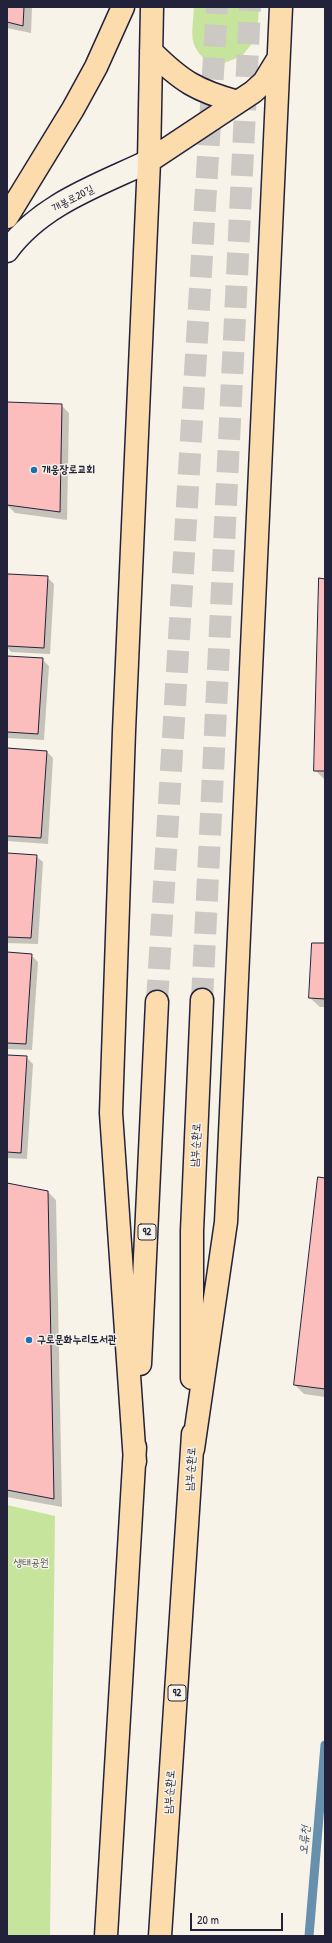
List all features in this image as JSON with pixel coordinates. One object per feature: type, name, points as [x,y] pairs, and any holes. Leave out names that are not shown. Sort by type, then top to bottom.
[{"type":"main road","points":[[7,217],[73,110],[96,67],[123,7]]},
{"type":"main road","points":[[134,1462],[111,1113],[124,731],[149,161],[152,7]]},
{"type":"main road","points":[[193,1449],[226,1222],[281,7]]},
{"type":"main road","points":[[151,51],[184,81],[210,95],[238,102]]},
{"type":"main road","points":[[149,161],[254,92],[264,82],[278,58]]},
{"type":"main road","name":"남부순환로","points":[[160,1936],[193,1449],[192,1231],[202,1000]]},
{"type":"main road","name":"92","points":[[106,1936],[134,1462],[157,1002]]},
{"type":"street","name":"개봉로20길","points":[[7,251],[28,226],[57,206],[149,161]]},
{"type":"green space","points":[[194,7],[259,7],[257,37],[242,56],[214,67],[199,53],[193,41],[192,27]]},
{"type":"green space","name":"생태공원","points":[[7,1505],[55,1516],[50,1936],[7,1936]]},
{"type":"building","points":[[7,7],[24,7],[23,26],[7,22]]},
{"type":"building","name":"개웅장로교회","points":[[7,402],[62,404],[60,512],[7,505]]},
{"type":"building","points":[[8,574],[48,576],[44,648],[7,646]]},
{"type":"building","points":[[319,578],[325,579],[325,771],[314,771]]},
{"type":"building","points":[[7,656],[43,658],[38,734],[7,732]]},
{"type":"building","points":[[7,748],[47,751],[41,838],[7,836]]},
{"type":"building","points":[[7,853],[37,855],[31,938],[7,937]]},
{"type":"building","points":[[312,943],[325,943],[325,999],[309,998]]},
{"type":"building","points":[[7,952],[32,954],[26,1044],[7,1043]]},
{"type":"building","points":[[7,1055],[27,1056],[21,1153],[7,1152]]},
{"type":"building","points":[[318,1177],[325,1178],[325,1389],[294,1385]]},
{"type":"building","name":"구로문화누리도서관","points":[[7,1183],[48,1191],[54,1499],[7,1490]]},
{"type":"waterway","name":"오류천","points":[[309,1936],[325,1745]]},
{"type":"tunnel","points":[[157,1002],[217,7]]},
{"type":"tunnel","points":[[202,1000],[250,7]]},
{"type":"place","name":"개웅장로교회","points":[[34,470]]},
{"type":"place","name":"구로문화누리도서관","points":[[29,1340]]}]
